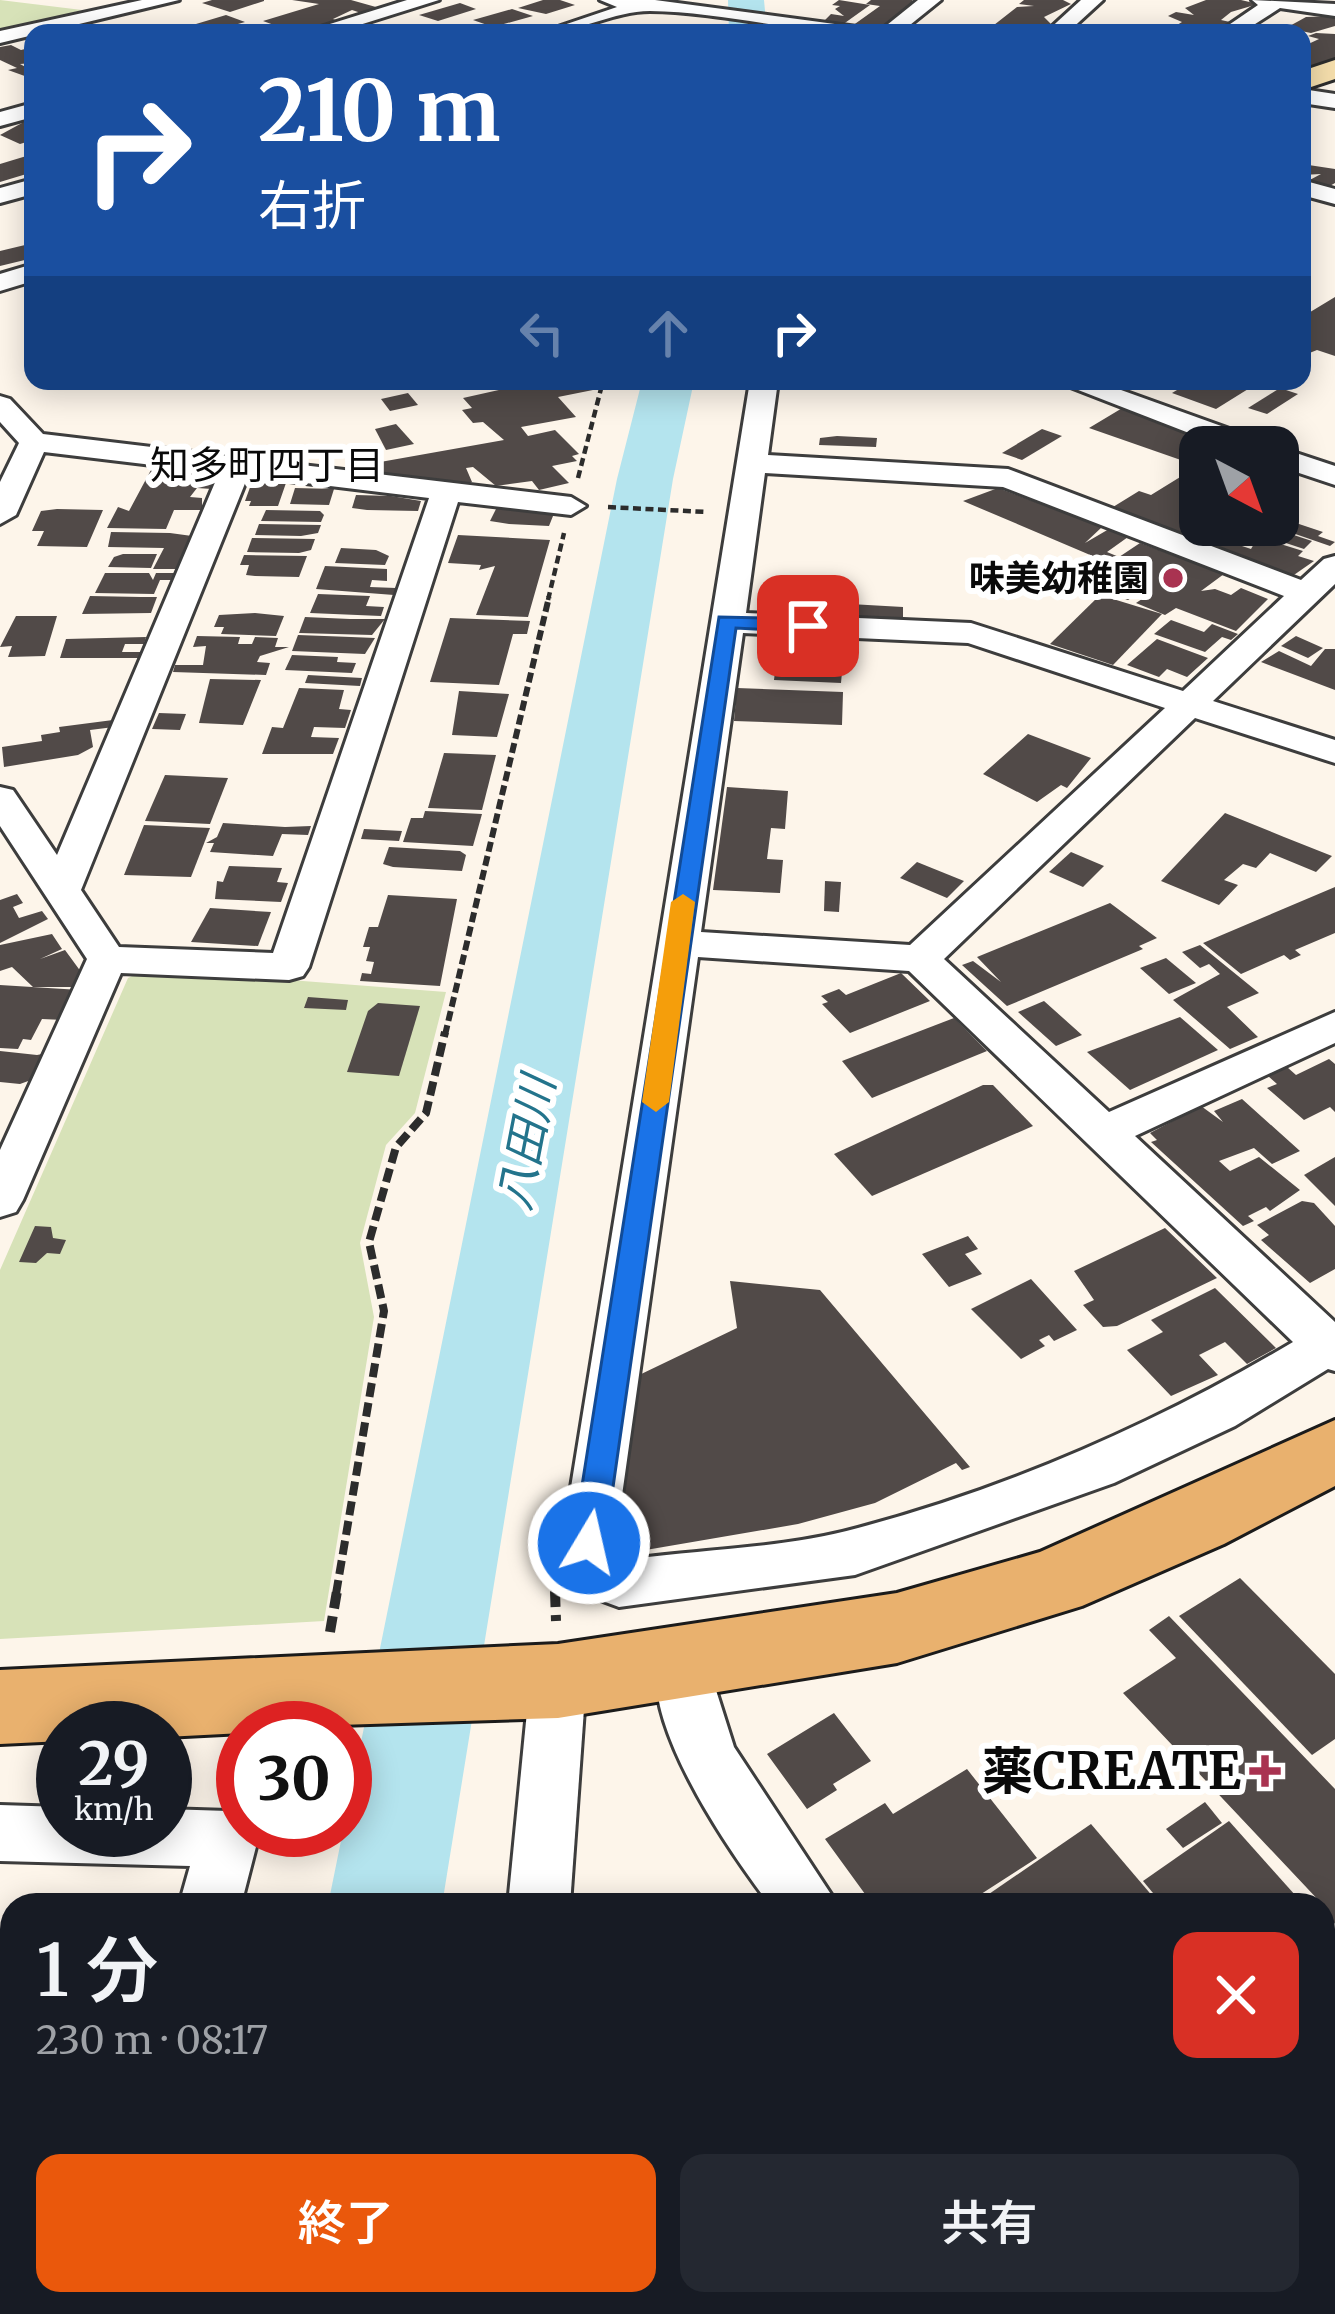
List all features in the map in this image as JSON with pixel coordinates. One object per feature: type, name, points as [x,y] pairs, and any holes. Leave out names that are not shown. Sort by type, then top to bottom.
[{"type":"main road","points":[[0,1707],[346,1664],[529,1682],[897,1628],[1054,1582],[1197,1522],[1335,1450]]},
{"type":"street","points":[[49,0],[113,13],[140,24]]},
{"type":"street","points":[[61,24],[169,0]]},
{"type":"street","points":[[343,24],[429,0]]},
{"type":"street","points":[[610,0],[791,24]]},
{"type":"street","points":[[899,24],[932,0]]},
{"type":"street","points":[[1065,24],[1093,0]]},
{"type":"street","points":[[1239,24],[1269,1],[1335,10]]},
{"type":"street","points":[[581,24],[645,5]]},
{"type":"street","points":[[680,943],[920,959],[1331,1348],[1216,1412],[1096,1468],[855,1552],[619,1584],[589,1543],[763,390]]},
{"type":"street","points":[[1095,390],[1195,426]]},
{"type":"street","points":[[0,405],[34,442],[586,507]]},
{"type":"street","points":[[0,515],[34,442]]},
{"type":"street","points":[[753,463],[1007,478],[1306,593]]},
{"type":"street","points":[[1299,463],[1335,476]]},
{"type":"street","points":[[63,889],[236,469]]},
{"type":"street","points":[[107,958],[290,967],[445,494]]},
{"type":"street","points":[[920,959],[1335,566]]},
{"type":"street","points":[[727,622],[970,633],[1335,752]]},
{"type":"street","points":[[0,798],[107,958]]},
{"type":"street","points":[[0,1200],[107,958]]},
{"type":"street","points":[[1101,1134],[1335,1026]]},
{"type":"street","points":[[0,1096],[44,1099]]},
{"type":"street","points":[[682,1663],[686,1697],[728,1801],[798,1893]]},
{"type":"street","points":[[529,1682],[538,1893]]},
{"type":"street","points":[[0,1833],[228,1839],[213,1893]]},
{"type":"path","points":[[346,1664],[384,1311],[369,1242],[396,1147],[426,1113],[586,507],[602,390]]},
{"type":"path","points":[[586,507],[703,511]]},
{"type":"green space","points":[[0,0],[82,10],[24,24],[0,32]]},
{"type":"green space","points":[[148,969],[446,992],[415,1113],[386,1145],[360,1243],[374,1317],[324,1621],[0,1639],[0,1270],[128,978]]},
{"type":"building","points":[[292,0],[351,0],[383,9],[364,14],[352,10],[328,24],[263,21],[319,4]]},
{"type":"building","points":[[543,0],[575,5],[546,14],[518,8]]},
{"type":"building","points":[[839,0],[870,5],[838,24],[824,21],[831,14],[844,16],[835,9],[840,6],[832,5]]},
{"type":"building","points":[[871,0],[915,3],[886,24],[855,24],[880,6],[866,4]]},
{"type":"building","points":[[1063,0],[1071,4],[1044,17],[1051,24],[995,24],[1017,7],[1034,6],[1019,4]]},
{"type":"building","points":[[1206,0],[1258,4],[1231,12],[1221,20],[1230,22],[1226,24],[1179,24],[1182,22],[1168,16],[1176,12],[1194,15],[1185,8]]},
{"type":"building","points":[[264,1],[230,12],[202,3]]},
{"type":"building","points":[[460,3],[476,9],[438,21],[419,15]]},
{"type":"building","points":[[512,9],[533,16],[504,24],[473,20]]},
{"type":"building","points":[[226,15],[245,22],[238,24],[196,24]]},
{"type":"building","points":[[1335,16],[1335,26],[1311,33],[1311,24],[1293,24],[1306,17]]},
{"type":"building","points":[[1335,34],[1335,58],[1311,66],[1311,43],[1319,39],[1311,35]]},
{"type":"building","points":[[0,47],[24,49],[24,64],[20,64],[24,76],[8,70],[17,68],[0,60]]},
{"type":"building","points":[[24,122],[24,143],[0,135]]},
{"type":"building","points":[[24,157],[24,175],[0,182],[0,164]]},
{"type":"building","points":[[1311,165],[1335,169],[1335,183],[1328,187],[1311,183],[1321,174],[1311,175]]},
{"type":"building","points":[[24,245],[24,260],[0,266],[0,251]]},
{"type":"building","points":[[1335,297],[1335,356],[1311,352],[1311,312]]},
{"type":"building","points":[[499,390],[593,390],[558,397],[576,417],[521,427],[528,436],[555,430],[579,454],[572,456],[577,461],[552,466],[569,483],[539,490],[532,481],[496,486],[473,467],[466,468],[472,482],[443,486],[378,476],[369,464],[504,440],[483,422],[473,423],[462,410],[472,408],[463,398]]},
{"type":"building","points":[[1177,390],[1247,390],[1216,409],[1172,393]]},
{"type":"building","points":[[1277,390],[1298,394],[1267,414],[1248,408]]},
{"type":"building","points":[[408,393],[418,405],[390,411],[381,399]]},
{"type":"building","points":[[1124,407],[1179,427],[1179,459],[1089,428]]},
{"type":"building","points":[[396,424],[414,444],[386,450],[375,429]]},
{"type":"building","points":[[1042,429],[1062,436],[1022,460],[1002,453]]},
{"type":"building","points":[[820,438],[877,438],[876,447],[819,445]]},
{"type":"building","points":[[152,468],[213,475],[212,489],[197,488],[190,497],[202,498],[202,510],[174,510],[166,529],[107,528],[118,507],[129,511]]},
{"type":"building","points":[[1179,478],[1179,533],[1113,507],[1139,491],[1151,495]]},
{"type":"building","points":[[252,482],[286,483],[278,506],[249,506],[251,501],[245,501]]},
{"type":"building","points":[[295,488],[334,489],[329,505],[290,504]]},
{"type":"building","points":[[998,488],[1102,527],[1085,543],[1109,529],[1128,537],[1107,552],[1119,557],[1140,543],[1224,574],[1201,591],[1215,589],[1231,595],[1241,588],[1268,599],[1236,631],[1176,608],[1165,615],[1136,603],[1148,595],[1140,592],[1128,600],[1078,583],[1109,563],[963,501]]},
{"type":"building","points":[[356,495],[421,501],[418,511],[367,510],[352,508]]},
{"type":"building","points":[[497,507],[555,511],[549,526],[509,524],[490,521]]},
{"type":"building","points":[[103,510],[87,547],[37,546],[44,531],[32,531],[41,511]]},
{"type":"building","points":[[266,510],[320,511],[324,515],[321,522],[261,521]]},
{"type":"building","points":[[259,524],[321,525],[318,533],[301,536],[255,535]]},
{"type":"building","points":[[1299,524],[1323,532],[1318,536],[1335,542],[1330,546],[1299,535]]},
{"type":"building","points":[[111,532],[192,536],[178,569],[153,569],[164,548],[108,547]]},
{"type":"building","points":[[458,535],[550,540],[528,617],[476,615],[495,566],[479,570],[481,565],[448,563]]},
{"type":"building","points":[[1299,537],[1312,541],[1304,549],[1295,546],[1299,546]]},
{"type":"building","points":[[252,538],[315,539],[311,550],[299,553],[247,552]]},
{"type":"building","points":[[1209,546],[1287,546],[1303,551],[1298,556],[1314,561],[1291,577]]},
{"type":"building","points":[[341,548],[376,550],[389,556],[385,565],[335,563]]},
{"type":"building","points":[[157,554],[151,568],[108,567],[114,557]]},
{"type":"building","points":[[244,555],[307,556],[299,577],[246,575],[249,565],[240,565]]},
{"type":"building","points":[[325,566],[387,569],[387,581],[372,580],[370,587],[396,588],[394,595],[316,589]]},
{"type":"building","points":[[105,573],[149,573],[153,580],[156,573],[176,573],[173,580],[160,580],[154,594],[95,593]]},
{"type":"building","points":[[318,594],[370,596],[366,606],[384,607],[381,616],[310,613]]},
{"type":"building","points":[[1100,595],[1162,614],[1113,665],[1050,644]]},
{"type":"building","points":[[90,596],[157,597],[151,613],[82,614]]},
{"type":"building","points":[[850,604],[903,607],[903,620],[850,617]]},
{"type":"building","points":[[219,615],[284,616],[276,636],[221,634],[224,627],[214,627]]},
{"type":"building","points":[[16,616],[57,616],[45,656],[8,657],[12,646],[0,647]]},
{"type":"building","points":[[305,617],[385,619],[372,635],[299,633]]},
{"type":"building","points":[[450,618],[530,621],[527,634],[513,634],[499,685],[430,682]]},
{"type":"building","points":[[1171,620],[1204,632],[1212,624],[1238,634],[1231,640],[1222,637],[1205,652],[1154,634]]},
{"type":"building","points":[[298,635],[375,638],[365,654],[292,651]]},
{"type":"building","points":[[197,636],[240,637],[238,644],[252,644],[255,637],[278,638],[275,647],[289,647],[260,656],[257,662],[270,663],[266,675],[173,672],[175,665],[203,665],[206,646],[193,647]]},
{"type":"building","points":[[1296,636],[1323,648],[1308,658],[1281,646]]},
{"type":"building","points":[[146,637],[144,644],[125,644],[122,652],[143,652],[141,658],[60,658],[66,639]]},
{"type":"building","points":[[1157,639],[1208,658],[1187,677],[1167,669],[1159,677],[1127,665]]},
{"type":"building","points":[[1325,649],[1335,649],[1335,690],[1261,662],[1279,651],[1311,666]]},
{"type":"building","points":[[292,655],[338,657],[337,662],[356,663],[352,673],[285,670]]},
{"type":"building","points":[[776,664],[834,667],[842,672],[841,683],[774,680]]},
{"type":"building","points":[[308,675],[362,678],[360,686],[305,683]]},
{"type":"building","points":[[210,679],[261,680],[243,725],[199,723]]},
{"type":"building","points":[[299,688],[344,690],[339,709],[351,710],[345,728],[314,727],[311,737],[339,738],[333,754],[262,754],[272,727],[283,728]]},
{"type":"building","points":[[737,688],[843,692],[842,725],[734,721]]},
{"type":"building","points":[[459,691],[509,694],[497,737],[452,735]]},
{"type":"building","points":[[159,713],[186,714],[180,730],[152,729]]},
{"type":"building","points":[[113,720],[114,727],[90,730],[93,747],[78,755],[4,767],[2,747],[42,741],[41,735],[60,732],[59,727]]},
{"type":"building","points":[[1028,734],[1091,758],[1067,788],[1061,785],[1037,802],[983,774]]},
{"type":"building","points":[[444,753],[496,755],[482,810],[428,808]]},
{"type":"building","points":[[165,775],[228,778],[210,824],[145,821]]},
{"type":"building","points":[[727,787],[788,791],[785,829],[771,828],[767,859],[783,860],[780,893],[713,890]]},
{"type":"building","points":[[425,811],[482,814],[473,846],[403,842],[411,818],[423,818]]},
{"type":"building","points":[[1225,813],[1332,856],[1316,872],[1270,853],[1256,868],[1243,864],[1224,880],[1238,885],[1219,905],[1161,881]]},
{"type":"building","points":[[223,823],[311,826],[308,835],[282,834],[273,856],[210,852],[214,843],[206,843],[217,837]]},
{"type":"building","points":[[144,825],[210,828],[191,877],[124,875]]},
{"type":"building","points":[[364,829],[402,831],[399,841],[361,839]]},
{"type":"building","points":[[389,847],[466,855],[462,871],[393,867],[383,864]]},
{"type":"building","points":[[1071,852],[1104,866],[1083,887],[1049,872]]},
{"type":"building","points":[[917,862],[964,881],[947,898],[900,878]]},
{"type":"building","points":[[229,866],[282,868],[277,882],[288,883],[281,902],[215,899],[217,881],[223,882]]},
{"type":"building","points":[[825,881],[841,882],[839,912],[824,911]]},
{"type":"building","points":[[1335,887],[1335,933],[1295,950],[1301,955],[1290,960],[1284,955],[1241,974],[1203,943]]},
{"type":"building","points":[[17,894],[23,903],[13,907],[19,918],[42,911],[48,919],[0,943],[0,900]]},
{"type":"building","points":[[388,895],[457,899],[440,986],[360,981],[362,973],[371,974],[374,962],[366,961],[370,947],[363,947],[369,927],[378,927]]},
{"type":"building","points":[[1110,903],[1157,938],[1139,946],[1143,949],[1007,1006],[962,965],[973,961],[1001,982],[977,957]]},
{"type":"building","points":[[210,908],[271,912],[258,946],[191,942]]},
{"type":"building","points":[[52,934],[62,949],[40,959],[65,950],[84,976],[78,987],[33,987],[12,967],[0,971],[0,945]]},
{"type":"building","points":[[1200,945],[1259,993],[1227,1007],[1258,1037],[1230,1049],[1173,1000],[1220,974],[1209,964],[1200,968],[1182,952]]},
{"type":"building","points":[[1166,958],[1196,983],[1169,994],[1140,968]]},
{"type":"building","points":[[901,973],[930,1001],[850,1033],[822,1004],[828,1002],[821,996],[839,989],[846,995]]},
{"type":"building","points":[[0,985],[80,990],[64,1020],[42,1019],[31,1040],[23,1039],[18,1049],[0,1048]]},
{"type":"building","points":[[308,997],[348,1000],[346,1010],[304,1008]]},
{"type":"building","points":[[1044,1001],[1082,1035],[1056,1046],[1018,1012]]},
{"type":"building","points":[[378,1003],[420,1006],[399,1076],[347,1072],[368,1011]]},
{"type":"building","points":[[1180,1017],[1218,1050],[1130,1090],[1087,1052]]},
{"type":"building","points":[[954,1018],[987,1051],[872,1098],[842,1061]]},
{"type":"building","points":[[0,1051],[52,1052],[42,1076],[20,1084],[0,1082]]},
{"type":"building","points":[[1329,1059],[1335,1064],[1335,1112],[1330,1107],[1304,1120],[1267,1088],[1277,1084],[1268,1076],[1287,1067],[1296,1075]]},
{"type":"building","points":[[983,1085],[993,1085],[1033,1126],[872,1196],[834,1154]]},
{"type":"building","points":[[1242,1099],[1300,1151],[1272,1164],[1254,1148],[1219,1161],[1230,1171],[1259,1157],[1300,1190],[1270,1211],[1266,1207],[1248,1216],[1254,1221],[1243,1226],[1151,1142],[1157,1140],[1150,1133],[1201,1106],[1223,1122],[1214,1111]]},
{"type":"building","points":[[1335,1157],[1335,1206],[1304,1175]]},
{"type":"building","points":[[1302,1201],[1314,1203],[1335,1226],[1335,1269],[1310,1283],[1261,1240],[1269,1235],[1257,1225]]},
{"type":"building","points":[[35,1226],[51,1227],[53,1238],[66,1240],[60,1254],[47,1253],[36,1263],[19,1262]]},
{"type":"building","points":[[1165,1228],[1217,1278],[1117,1326],[1103,1327],[1083,1305],[1094,1300],[1074,1271]]},
{"type":"building","points":[[968,1236],[978,1249],[965,1254],[982,1274],[949,1287],[922,1254]]},
{"type":"building","points":[[1031,1279],[1077,1330],[1054,1341],[1049,1335],[1039,1340],[1045,1346],[1021,1359],[971,1309]]},
{"type":"building","points":[[730,1281],[820,1290],[970,1467],[962,1470],[956,1463],[875,1503],[798,1524],[634,1552],[614,1531],[635,1377],[737,1328]]},
{"type":"building","points":[[1215,1288],[1276,1348],[1247,1364],[1225,1342],[1199,1355],[1218,1375],[1171,1396],[1127,1350],[1163,1332],[1151,1320]]},
{"type":"building","points":[[1240,1578],[1335,1674],[1335,1739],[1312,1755],[1179,1616]]},
{"type":"building","points":[[1169,1616],[1335,1789],[1335,1893],[1312,1893],[1123,1693],[1176,1658],[1149,1630]]},
{"type":"building","points":[[834,1713],[871,1761],[833,1784],[837,1790],[807,1809],[767,1754]]},
{"type":"building","points":[[967,1769],[1037,1858],[983,1893],[864,1893],[825,1839],[885,1803],[893,1814]]},
{"type":"building","points":[[1205,1802],[1222,1823],[1183,1848],[1166,1829]]},
{"type":"building","points":[[1229,1821],[1293,1893],[1153,1893],[1143,1881]]},
{"type":"building","points":[[1091,1824],[1150,1893],[990,1893]]},
{"type":"waterway","name":"八田川","points":[[746,0],[747,24]]},
{"type":"waterway","name":"八田川","points":[[387,1893],[645,479],[666,390]]},
{"type":"slow traffic","points":[[656,1102],[683,902]]},
{"type":"place","name":"味美幼稚園","points":[[1173,578]]},
{"type":"place","name":"薬CREATE","points":[[1265,1771]]},
{"type":"district","name":"知多町四丁目","points":[[267,465]]},
{"type":"route","points":[[589,1543],[727,622],[808,626]]}]
